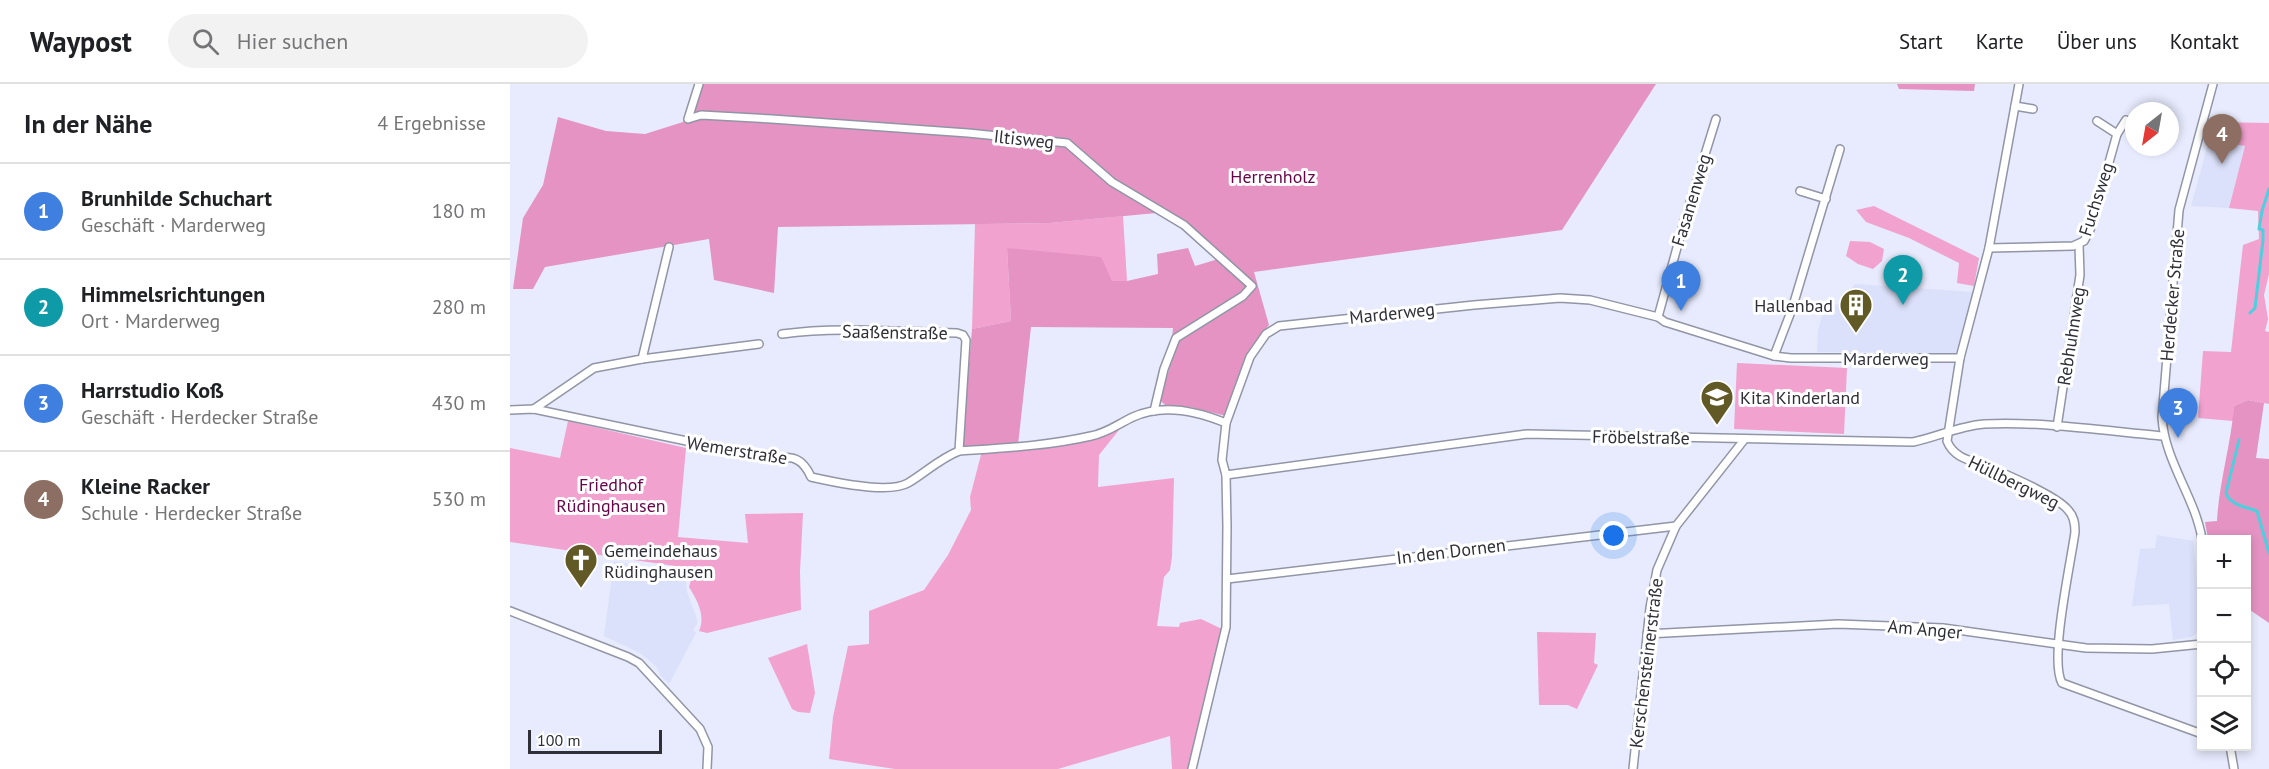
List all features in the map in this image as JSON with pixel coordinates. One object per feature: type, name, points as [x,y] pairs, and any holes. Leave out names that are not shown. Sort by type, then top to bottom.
[{"type":"street","name":"Iltisweg","points":[[699,84],[688,119],[701,115],[766,119],[968,133],[1067,143],[1112,182],[1184,225],[1252,286],[1244,296],[1176,338],[1164,369],[1154,411]]},
{"type":"street","points":[[1948,431],[1960,358],[1989,248],[2019,84]]},
{"type":"street","name":"Herdecker Straße","points":[[2201,535],[2163,436],[2162,418],[2179,210],[2213,84]]},
{"type":"street","points":[[2015,106],[2033,110]]},
{"type":"street","name":"Fasanenweg","points":[[1658,316],[1716,119]]},
{"type":"street","points":[[2097,121],[2117,134]]},
{"type":"street","name":"Fuchsweg","points":[[1989,248],[2079,245],[2084,242],[2090,230],[2117,134],[2125,122]]},
{"type":"street","points":[[1774,356],[1792,309],[1840,149]]},
{"type":"street","points":[[1800,191],[1826,199]]},
{"type":"street","name":"Rebhuhnweg","points":[[2057,427],[2080,275],[2079,245]]},
{"type":"street","points":[[642,359],[669,247]]},
{"type":"street","name":"Marderweg","points":[[1192,769],[1226,627],[1226,475],[1222,460],[1227,423],[1250,357],[1266,334],[1279,326],[1474,304],[1560,298],[1590,300],[1658,316],[1665,322],[1774,356],[1960,358]]},
{"type":"street","name":"Saaßenstraße","points":[[782,334],[801,331],[884,331],[963,335],[966,340],[958,451]]},
{"type":"street","points":[[534,409],[594,368],[642,359],[759,344]]},
{"type":"street","name":"Wemerstraße","points":[[510,410],[534,409],[763,457],[797,459],[804,463],[811,477]]},
{"type":"street","points":[[805,483],[811,477],[853,485],[896,487],[906,484],[946,456],[958,451],[1043,446],[1092,436],[1107,432],[1140,414],[1154,411],[1190,412],[1227,423]]},
{"type":"street","name":"Fröbelstraße","points":[[1226,475],[1527,434],[1913,442],[1948,431],[1984,424],[2057,427],[2163,436]]},
{"type":"street","name":"Hüllbergweg","points":[[1948,431],[1948,444],[1958,456],[2058,501],[2070,511],[2073,517],[2075,532],[2058,645],[2059,677],[2066,686],[2087,690],[2197,732]]},
{"type":"street","name":"Kerschensteinerstraße","points":[[1633,769],[1651,599],[1657,570],[1676,526],[1744,440]]},
{"type":"street","name":"In den Dornen","points":[[1227,579],[1676,526]]},
{"type":"street","points":[[510,611],[639,663],[700,729],[708,747],[707,769]]},
{"type":"street","name":"Am Anger","points":[[1647,634],[1792,625],[1887,625],[1943,628],[2058,645],[2118,649],[2197,645]]},
{"type":"street","points":[[2231,751],[2234,769]]},
{"type":"shaded area","points":[[2209,140],[2245,146],[2229,208],[2191,206]]},
{"type":"shaded area","points":[[1855,284],[1973,292],[1956,353],[1817,352],[1818,330],[1825,305],[1840,304]]},
{"type":"shaded area","points":[[2157,535],[2193,541],[2197,585],[2197,631],[2191,637],[2173,640],[2169,604],[2132,606],[2140,549],[2155,548]]},
{"type":"shaded area","points":[[614,561],[685,575],[687,592],[697,619],[693,630],[696,633],[669,684],[660,675],[656,666],[640,653],[604,636]]},
{"type":"green space","name":"Herrenholz","points":[[695,84],[1656,84],[1562,230],[1254,272],[1269,325],[1248,357],[1226,416],[1190,407],[1166,406],[1160,400],[1169,370],[1173,328],[1031,327],[1018,445],[962,448],[972,329],[1011,321],[1007,248],[1101,257],[1112,281],[1127,281],[1158,274],[1157,254],[1188,248],[1195,266],[1225,257],[1167,212],[1050,223],[778,227],[774,293],[714,280],[709,239],[545,267],[533,289],[513,289],[523,218],[543,185],[558,117],[606,131],[645,134],[683,122]]},
{"type":"green space","points":[[1897,84],[1975,84],[1974,91],[1899,89]]},
{"type":"green space","points":[[2210,122],[2269,123],[2269,274],[2264,295],[2268,319],[2265,331],[2269,332],[2269,404],[2248,400],[2234,406],[2233,421],[2198,418],[2203,351],[2231,352],[2243,245],[2259,239],[2258,211],[2229,208],[2245,146],[2209,140]]},
{"type":"green space","points":[[1874,206],[1979,258],[1974,286],[1957,283],[1959,263],[1909,238],[1866,222],[1856,210]]},
{"type":"green space","points":[[1123,216],[1127,281],[1112,281],[1007,248],[1011,321],[972,329],[975,224],[1050,223]]},
{"type":"green space","points":[[1850,241],[1870,242],[1884,249],[1882,261],[1873,269],[1858,264],[1846,256]]},
{"type":"green space","points":[[1737,363],[1847,368],[1844,434],[1734,429]]},
{"type":"green space","points":[[2248,400],[2264,403],[2256,458],[2269,459],[2269,623],[2251,611],[2251,535],[2207,535],[2205,522],[2217,521],[2234,406]]},
{"type":"green space","name":"Friedhof Rüdinghausen","points":[[568,421],[686,448],[678,537],[748,543],[745,514],[803,513],[801,610],[707,633],[699,631],[702,620],[698,603],[689,587],[691,580],[689,568],[510,542],[510,448],[560,458]]},
{"type":"green space","points":[[1123,425],[1099,455],[1098,487],[1174,478],[1172,557],[1170,570],[1164,577],[1157,626],[1179,627],[1180,623],[1201,619],[1222,629],[1189,769],[1172,769],[1170,736],[1058,769],[895,769],[829,759],[833,717],[848,646],[869,644],[869,611],[924,590],[948,555],[971,510],[970,497],[982,451],[1044,447]]},
{"type":"green space","points":[[1537,632],[1596,633],[1594,663],[1598,665],[1577,709],[1568,705],[1539,705]]},
{"type":"green space","points":[[807,644],[815,693],[810,713],[792,709],[768,658]]},
{"type":"waterway","points":[[2250,313],[2255,308],[2263,240],[2263,230],[2259,229],[2269,189]]},
{"type":"waterway","points":[[2239,440],[2226,493],[2235,503],[2257,511],[2269,553]]},
{"type":"place","name":"Kleine Racker","points":[[2222,164]]},
{"type":"place","name":"Himmelsrichtungen","points":[[1903,305]]},
{"type":"place","name":"Brunhilde Schuchart","points":[[1681,311]]},
{"type":"place","name":"Hallenbad","points":[[1856,334]]},
{"type":"place","name":"Kita Kinderland","points":[[1717,426]]},
{"type":"place","name":"Harrstudio Koß","points":[[2178,438]]},
{"type":"place","name":"Gemeindehaus Rüdinghausen","points":[[581,589]]}]
